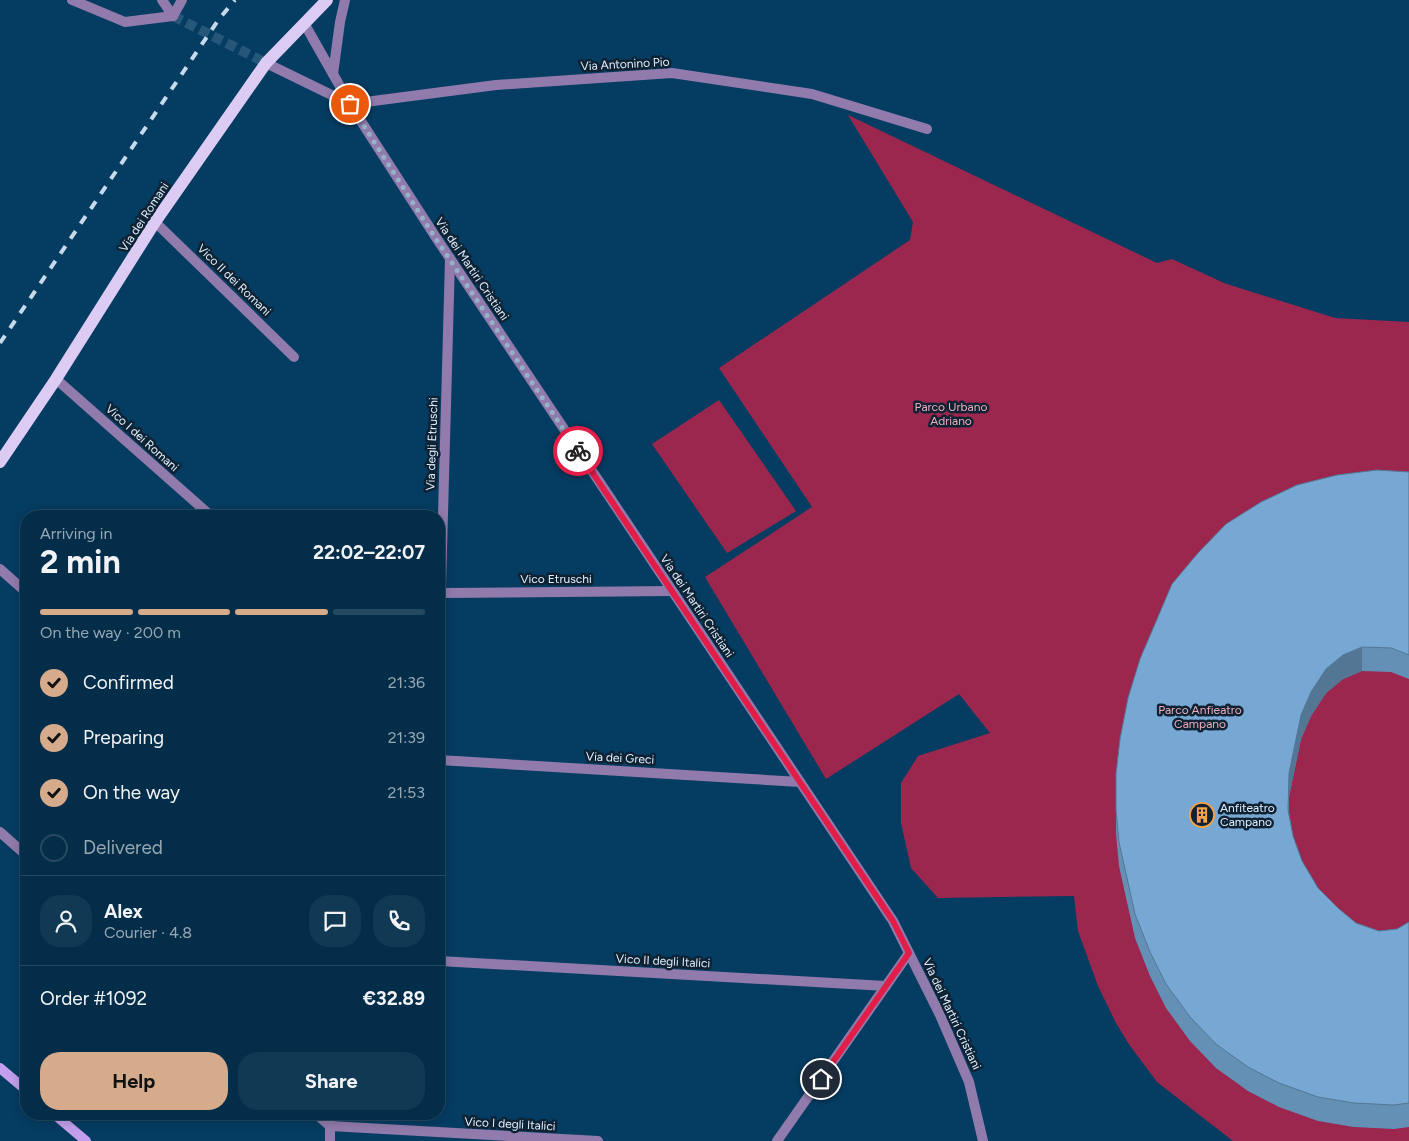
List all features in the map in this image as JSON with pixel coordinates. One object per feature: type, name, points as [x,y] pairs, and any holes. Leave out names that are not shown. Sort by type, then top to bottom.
[{"type":"main road","name":"Via dei Romani","points":[[0,462],[56,379],[156,222],[266,63],[327,0]]},
{"type":"main road","points":[[0,1068],[20,1085]]},
{"type":"main road","points":[[61,1120],[86,1141]]},
{"type":"street","points":[[72,0],[125,22],[173,16]]},
{"type":"street","points":[[162,0],[173,16]]},
{"type":"street","points":[[173,16],[182,0]]},
{"type":"street","points":[[333,74],[345,0]]},
{"type":"street","name":"Via dei Martiri Cristiani","points":[[304,23],[350,104],[450,259],[893,921],[940,1015],[969,1082],[983,1141]]},
{"type":"street","points":[[266,63],[350,104]]},
{"type":"street","name":"Via Antonino Pio","points":[[350,104],[496,85],[672,73],[812,94],[927,129]]},
{"type":"street","name":"Vico II dei Romani","points":[[156,222],[294,357]]},
{"type":"street","name":"Via degli Etruschi","points":[[442,510],[450,259]]},
{"type":"street","name":"Vico I dei Romani","points":[[56,379],[204,510]]},
{"type":"street","points":[[0,569],[20,587]]},
{"type":"street","name":"Vico Etruschi","points":[[445,592],[672,591]]},
{"type":"street","name":"Via dei Greci","points":[[445,760],[800,782]]},
{"type":"street","points":[[0,832],[20,850]]},
{"type":"street","points":[[777,1141],[909,953]]},
{"type":"street","name":"Vico II degli Italici","points":[[445,962],[886,986]]},
{"type":"street","points":[[323,1120],[330,1126]]},
{"type":"street","points":[[330,1120],[330,1141]]},
{"type":"street","name":"Vico I degli Italici","points":[[330,1126],[598,1141]]},
{"type":"green space","name":"Parco Anfieatro Campano","points":[[848,115],[1157,263],[1172,259],[1224,283],[1335,318],[1409,322],[1409,1141],[1233,1141],[1157,1082],[1128,1043],[1098,986],[1078,931],[1074,896],[938,898],[911,868],[901,823],[901,783],[918,756],[990,733],[959,694],[826,779],[705,577],[812,507],[719,368],[910,240],[913,222]]},
{"type":"green space","points":[[719,400],[796,511],[727,553],[652,444]]},
{"type":"building","name":"Anfiteatro Campano","points":[[1377,470],[1409,472],[1409,655],[1391,648],[1362,647],[1343,655],[1326,669],[1311,692],[1301,715],[1289,773],[1288,810],[1293,836],[1302,861],[1318,888],[1339,909],[1356,923],[1379,931],[1397,929],[1409,922],[1409,1103],[1394,1105],[1354,1103],[1318,1097],[1279,1083],[1248,1067],[1216,1044],[1190,1017],[1166,984],[1150,952],[1135,914],[1119,842],[1116,809],[1116,774],[1120,739],[1128,698],[1140,659],[1172,584],[1226,524],[1261,502],[1297,485],[1337,475]]},
{"type":"tunnel","points":[[173,16],[266,63]]},
{"type":"railway","points":[[0,343],[219,19],[235,0]]},
{"type":"way so far","points":[[350,104],[434,236],[578,451]]},
{"type":"place","name":"Anfiteatro Campano","points":[[1202,815]]},
{"type":"route","points":[[578,451],[893,921],[909,953],[821,1079]]},
{"type":"park label","name":"Parco Urbano Adriano","points":[[951,414]]}]
